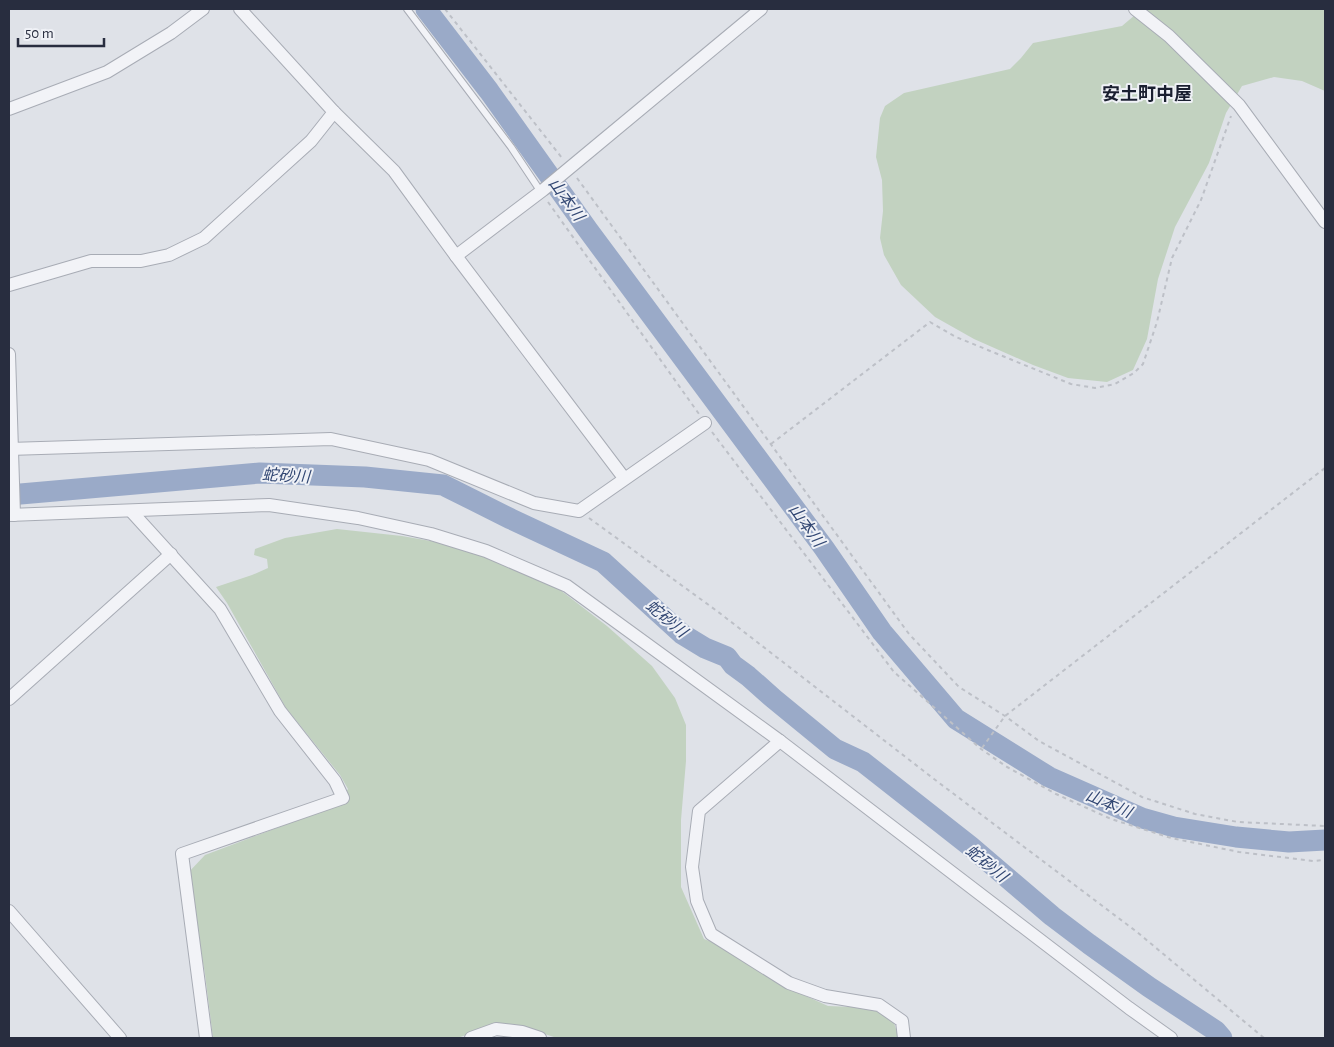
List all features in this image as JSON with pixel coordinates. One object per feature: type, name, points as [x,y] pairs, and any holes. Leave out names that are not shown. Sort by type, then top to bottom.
[{"type":"street","points":[[9,109],[107,72],[171,33],[203,9]]},
{"type":"street","points":[[240,9],[334,112],[394,171],[624,478]]},
{"type":"street","points":[[456,256],[568,170],[761,9]]},
{"type":"street","points":[[1135,9],[1169,36],[1239,105],[1325,222]]},
{"type":"street","points":[[9,285],[91,261],[142,261],[169,255],[204,238],[312,141],[334,112]]},
{"type":"street","points":[[9,354],[11,515],[270,505],[358,518],[431,534],[486,551],[567,586],[780,741],[1129,1008],[1171,1038]]},
{"type":"street","points":[[11,449],[331,439],[429,460],[534,503],[579,511],[705,423]]},
{"type":"street","points":[[131,511],[220,609],[280,711],[336,781],[343,798],[182,854],[206,1038]]},
{"type":"street","points":[[9,700],[171,554]]},
{"type":"street","points":[[780,741],[699,811],[692,867],[697,901],[711,934],[788,983],[825,996],[879,1005],[902,1021],[904,1038]]},
{"type":"street","points":[[9,911],[120,1038]]},
{"type":"street","points":[[472,1038],[496,1029],[522,1032],[540,1038]]},
{"type":"lane","points":[[407,9],[542,191]]},
{"type":"path","points":[[445,9],[568,170],[772,444],[909,634],[959,688],[1004,716],[1039,741],[1142,797],[1195,814],[1238,822],[1325,826]]},
{"type":"path","points":[[772,444],[930,322],[956,337],[1071,384],[1095,388],[1115,384],[1134,373],[1143,364],[1172,258],[1201,200],[1231,117],[1239,105]]},
{"type":"path","points":[[542,191],[705,423],[894,672],[981,749],[1007,767],[1056,794],[1111,819],[1172,838],[1239,852],[1312,861],[1325,860]]},
{"type":"path","points":[[981,749],[1004,716],[1325,468]]},
{"type":"path","points":[[579,511],[717,611],[934,779],[1137,932],[1264,1038]]},
{"type":"green space","points":[[1142,9],[1325,9],[1325,91],[1302,81],[1274,77],[1242,86],[1226,113],[1209,163],[1175,227],[1158,279],[1147,339],[1133,370],[1107,382],[1068,378],[974,339],[935,317],[901,285],[884,255],[880,238],[883,211],[882,180],[876,157],[880,118],[885,106],[904,93],[1010,69],[1033,43],[1122,26]]},
{"type":"green space","points":[[337,529],[402,536],[488,551],[555,586],[607,626],[652,666],[675,698],[686,725],[686,761],[681,820],[681,887],[704,939],[732,950],[784,986],[828,1006],[878,1008],[893,1020],[899,1038],[557,1038],[523,1027],[500,1024],[457,1038],[213,1038],[205,974],[187,874],[205,855],[335,806],[348,789],[340,775],[286,708],[227,603],[216,587],[268,568],[267,559],[254,555],[255,549],[285,538]]},
{"type":"waterway","name":"山本川","points":[[426,9],[489,91],[588,230],[824,548],[882,632],[956,719],[1049,777],[1142,818],[1174,827],[1236,837],[1289,842],[1325,840]]},
{"type":"waterway","name":"蛇砂川","points":[[9,495],[260,473],[365,477],[443,485],[603,562],[682,634],[705,648],[727,657],[733,665],[835,749],[863,762],[970,846],[1052,916],[1149,987],[1216,1031],[1222,1038]]},
{"type":"district","name":"安土町中屋","points":[[1147,94]]}]
